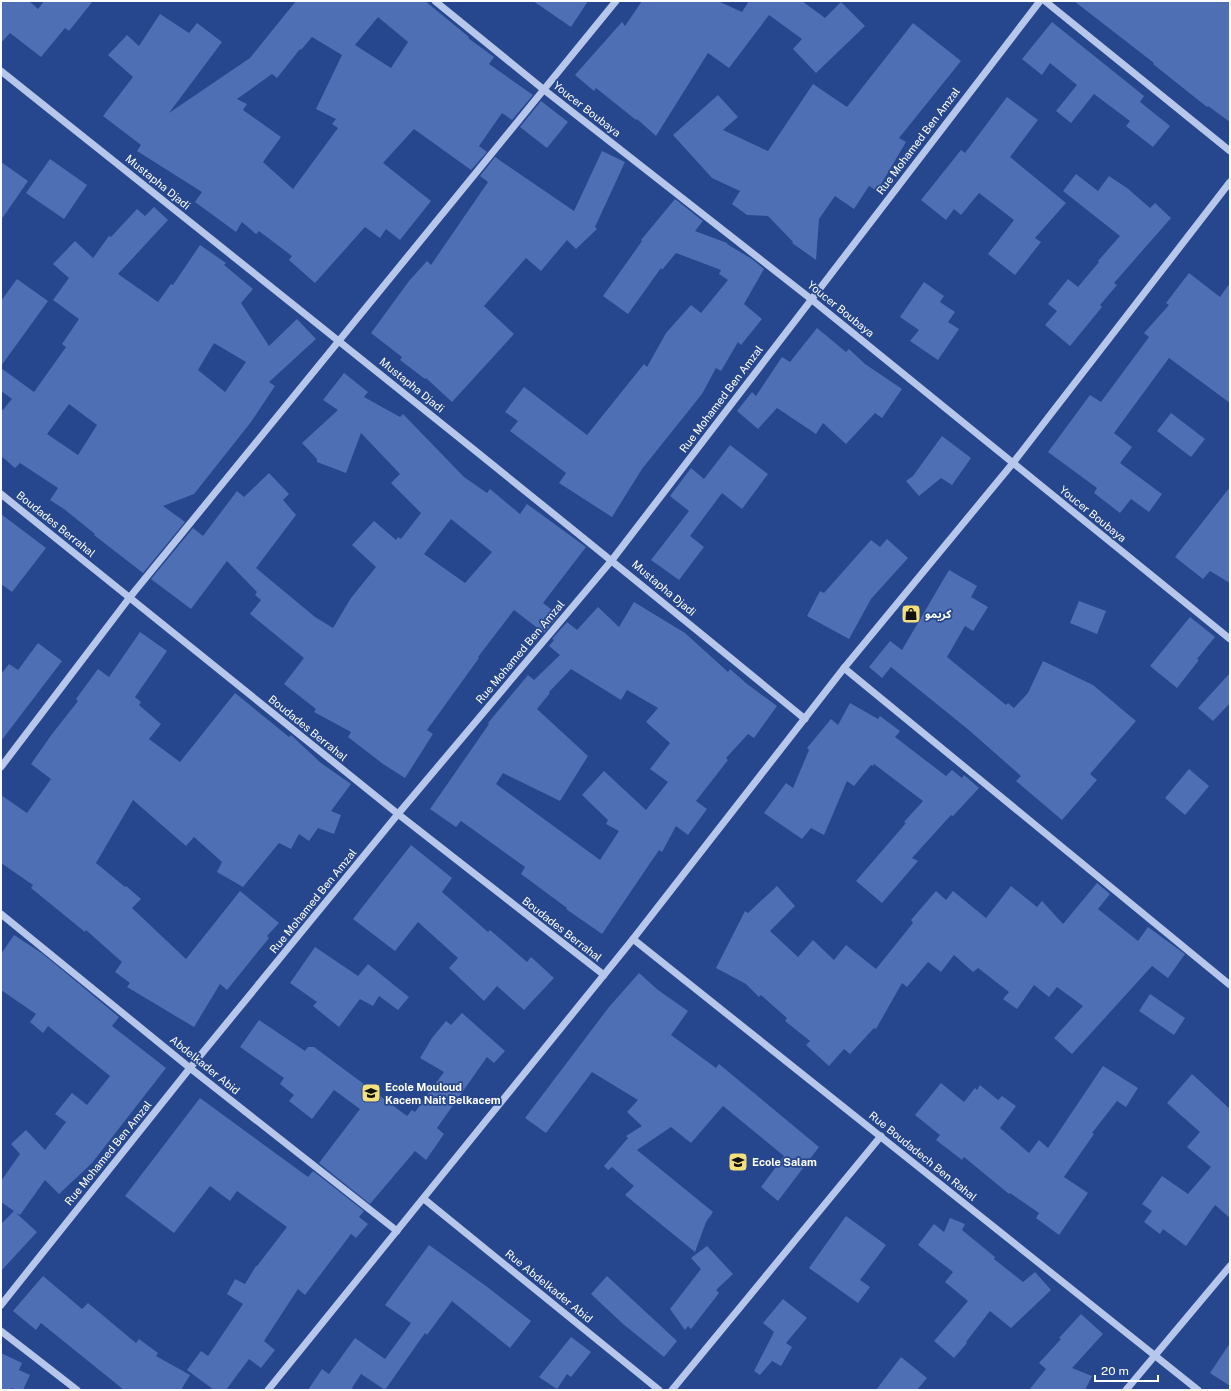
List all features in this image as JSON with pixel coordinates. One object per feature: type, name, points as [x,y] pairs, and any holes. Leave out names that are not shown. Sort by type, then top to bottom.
[{"type":"street","name":"Youcer Boubaya","points":[[435,1],[543,89],[811,299],[1230,639]]},
{"type":"street","points":[[1,767],[130,597],[616,1]]},
{"type":"street","name":"Rue Mohamed Ben Amzal","points":[[1,1304],[190,1068],[398,814],[612,560],[1040,1]]},
{"type":"street","points":[[1045,1],[1230,151]]},
{"type":"street","name":"Mustapha Djadi","points":[[1,71],[612,560],[805,719]]},
{"type":"street","points":[[268,1390],[633,939],[844,668],[1012,463],[1230,182]]},
{"type":"street","name":"Boudades Berrahal","points":[[1,494],[398,814],[604,975]]},
{"type":"street","points":[[844,668],[1230,985]]},
{"type":"street","name":"Abdelkader Abid","points":[[1,914],[190,1068],[397,1231]]},
{"type":"street","name":"Rue Boudadech Ben Rahal","points":[[633,939],[1198,1390]]},
{"type":"street","points":[[672,1390],[881,1136]]},
{"type":"street","name":"Rue Abdelkader Abid","points":[[424,1199],[659,1390]]},
{"type":"street","points":[[1126,1390],[1230,1266]]},
{"type":"street","points":[[1,1331],[77,1390]]},
{"type":"building","points":[[1,1],[29,1],[38,9],[44,1],[93,1],[69,31],[65,28],[41,57],[10,33],[1,43]]},
{"type":"building","points":[[296,1],[425,1],[469,37],[468,38],[494,57],[489,64],[533,95],[512,120],[502,113],[479,146],[487,152],[471,170],[414,129],[383,163],[431,201],[400,240],[386,229],[380,238],[365,227],[315,283],[289,260],[292,256],[259,231],[256,234],[242,222],[236,232],[195,202],[202,192],[137,151],[141,145],[103,116],[133,77],[108,55],[127,35],[139,46],[160,14],[189,33],[197,23],[222,42],[169,113],[250,58]],"holes":[[[378,17],[408,42],[391,68],[355,45]],[[312,37],[342,55],[316,109],[336,119],[332,124],[338,128],[293,189],[263,162],[281,137],[243,110],[247,104],[237,99],[272,74],[277,78],[300,49],[301,50]]]},
{"type":"building","points":[[533,1],[588,1],[571,27]]},
{"type":"building","points":[[642,1],[718,1],[742,12],[749,1],[802,1],[825,18],[841,2],[865,26],[816,73],[793,49],[802,39],[769,15],[729,68],[708,53],[656,136],[637,119],[636,120],[596,88],[594,91],[575,75],[622,22],[625,26]]},
{"type":"building","points":[[1074,1],[1230,1],[1230,122],[1208,106],[1207,107],[1153,64],[1154,63]]},
{"type":"building","points":[[1052,22],[1144,96],[1140,102],[1170,126],[1153,147],[1126,126],[1130,121],[1094,94],[1071,123],[1056,111],[1077,85],[1050,63],[1042,75],[1022,59]]},
{"type":"building","points":[[913,23],[961,61],[899,138],[906,142],[877,191],[869,186],[854,209],[835,196],[819,219],[816,260],[792,243],[793,242],[768,216],[747,215],[732,204],[740,191],[712,178],[673,135],[718,95],[738,117],[723,130],[768,151],[813,84],[847,107]]},
{"type":"building","points":[[1007,97],[1038,120],[1010,157],[1066,203],[1035,238],[1041,242],[1015,275],[988,254],[1014,220],[979,193],[961,215],[954,209],[946,220],[921,200],[961,150],[965,153]]},
{"type":"building","points":[[541,101],[568,122],[547,148],[520,127]]},
{"type":"building","points":[[602,151],[625,162],[595,227],[597,229],[576,249],[567,240],[541,271],[526,258],[484,306],[514,334],[452,402],[426,378],[425,379],[400,360],[402,357],[371,333],[409,281],[427,261],[431,265],[488,182],[480,176],[495,157],[574,211]]},
{"type":"building","points":[[50,159],[87,185],[64,219],[26,193]]},
{"type":"building","points":[[1,162],[28,181],[1,220]]},
{"type":"building","points":[[1076,174],[1098,191],[1109,176],[1127,188],[1150,208],[1155,203],[1171,218],[1114,283],[1117,285],[1100,305],[1102,307],[1070,346],[1045,325],[1057,311],[1048,304],[1068,279],[1078,287],[1120,236],[1063,191]]},
{"type":"building","points":[[675,199],[703,221],[695,231],[727,243],[752,259],[764,269],[744,304],[762,319],[741,345],[738,342],[721,371],[716,368],[702,394],[642,469],[612,517],[559,483],[566,473],[510,431],[518,421],[505,412],[524,387],[587,435],[644,364],[647,367],[666,333],[691,305],[701,313],[728,280],[719,274],[721,270],[676,253],[662,270],[661,268],[628,314],[603,296],[642,241],[641,240]]},
{"type":"building","points":[[154,207],[168,220],[118,274],[158,302],[171,284],[173,285],[200,245],[226,263],[224,265],[253,289],[241,303],[269,346],[297,319],[316,339],[269,382],[275,386],[251,422],[194,494],[163,506],[185,522],[143,573],[94,535],[95,534],[64,509],[50,500],[58,488],[20,463],[15,468],[1,456],[1,412],[12,399],[1,391],[1,368],[34,392],[66,347],[62,344],[79,319],[53,300],[69,278],[53,264],[75,241],[93,258],[109,236],[111,237],[137,209],[145,216]],"holes":[[[214,343],[246,362],[225,392],[198,370]],[[69,404],[97,425],[78,455],[47,434]]]},
{"type":"building","points":[[1189,273],[1220,297],[1230,283],[1230,403],[1169,358],[1114,433],[1132,447],[1120,463],[1162,494],[1149,512],[1131,499],[1120,513],[1094,493],[1097,488],[1048,452],[1090,395],[1101,402],[1149,337],[1144,333],[1169,305],[1166,303]]},
{"type":"building","points":[[17,279],[48,301],[1,366],[1,301]]},
{"type":"building","points":[[924,282],[944,296],[940,302],[955,312],[948,322],[959,329],[938,360],[910,341],[919,330],[900,317]]},
{"type":"building","points":[[817,328],[846,352],[849,349],[865,364],[902,389],[882,418],[875,413],[846,444],[823,423],[816,434],[777,408],[758,429],[737,411],[752,392],[756,396],[782,357],[790,362]]},
{"type":"building","points":[[344,373],[368,392],[364,397],[400,417],[403,414],[464,477],[487,493],[490,489],[520,514],[527,504],[586,547],[543,603],[559,615],[544,633],[514,610],[478,657],[479,658],[427,730],[433,734],[405,778],[383,764],[348,737],[351,732],[314,712],[316,709],[284,684],[304,658],[250,614],[261,600],[255,595],[257,592],[227,561],[191,609],[151,579],[193,528],[203,536],[237,491],[244,497],[269,473],[289,494],[283,500],[296,515],[256,568],[315,617],[333,628],[351,598],[376,567],[352,545],[374,521],[396,540],[398,537],[401,539],[421,513],[391,483],[400,474],[361,433],[346,473],[317,462],[317,459],[302,443],[338,410],[323,400]],"holes":[[[451,519],[492,552],[465,583],[424,554]]]},
{"type":"building","points":[[1171,413],[1205,439],[1191,457],[1157,431]]},
{"type":"building","points":[[942,436],[971,458],[952,485],[941,478],[919,496],[906,481],[913,476]]},
{"type":"building","points":[[730,445],[768,474],[742,509],[722,493],[690,536],[704,547],[679,580],[651,560],[689,511],[670,496],[691,468],[704,479]]},
{"type":"building","points":[[1230,487],[1230,583],[1210,571],[1203,579],[1175,557]]},
{"type":"building","points":[[1,514],[46,548],[12,592],[1,584]]},
{"type":"building","points":[[887,539],[908,558],[871,599],[849,639],[807,616],[820,591],[824,593],[871,540],[880,547]]},
{"type":"building","points":[[949,570],[977,586],[971,597],[988,607],[973,631],[965,626],[947,657],[1006,705],[1008,703],[1014,708],[1028,693],[1043,661],[1093,685],[1136,721],[1090,774],[1097,780],[1062,820],[1016,781],[1021,776],[970,731],[891,667],[882,678],[869,667],[890,641],[902,650]]},
{"type":"building","points":[[1079,601],[1106,611],[1097,634],[1070,623]]},
{"type":"building","points":[[634,602],[685,633],[728,672],[730,669],[747,684],[777,706],[754,738],[748,734],[726,758],[728,760],[696,801],[707,809],[688,835],[676,826],[662,852],[659,850],[602,934],[566,909],[567,908],[521,874],[525,867],[461,821],[456,827],[430,809],[489,724],[488,723],[528,675],[534,680],[560,655],[549,646],[554,640],[552,639],[567,622],[577,630],[598,607],[619,627]],"holes":[[[571,669],[621,700],[627,690],[658,708],[646,722],[670,743],[650,769],[668,782],[646,810],[604,771],[582,795],[608,820],[606,824],[619,831],[600,860],[496,784],[503,773],[560,801],[588,756],[537,709],[550,693],[549,692]]]},
{"type":"building","points":[[1190,617],[1215,637],[1197,659],[1199,660],[1177,688],[1150,666]]},
{"type":"building","points":[[140,632],[167,651],[135,697],[141,702],[139,705],[161,724],[149,739],[180,762],[235,693],[289,737],[291,735],[321,763],[351,784],[331,811],[341,815],[334,834],[318,828],[309,841],[299,834],[291,849],[279,843],[243,887],[217,872],[222,862],[194,837],[186,846],[133,800],[96,863],[141,899],[132,908],[186,959],[240,891],[279,923],[267,936],[269,938],[227,990],[220,984],[194,1027],[127,987],[130,983],[115,972],[122,962],[86,930],[85,932],[31,888],[33,885],[1,863],[1,795],[27,813],[51,779],[31,764],[78,701],[76,699],[98,669],[109,677]]},
{"type":"building","points":[[38,643],[62,661],[1,741],[1,674],[9,664],[18,670]]},
{"type":"building","points":[[1230,673],[1230,703],[1213,721],[1198,708]]},
{"type":"building","points":[[850,703],[878,719],[880,716],[900,731],[895,737],[946,776],[952,770],[962,778],[964,775],[979,788],[953,816],[951,815],[912,858],[918,861],[882,903],[856,881],[923,801],[874,764],[873,766],[871,765],[854,786],[847,781],[824,835],[811,828],[802,839],[764,813],[786,783],[793,788],[809,750],[807,748],[831,719],[838,725]]},
{"type":"building","points":[[1189,769],[1209,786],[1185,815],[1165,798]]},
{"type":"building","points":[[411,845],[452,878],[442,892],[488,932],[490,930],[527,962],[531,957],[554,978],[524,1010],[497,986],[484,1001],[449,968],[458,958],[418,922],[395,951],[353,919]]},
{"type":"building","points":[[1097,883],[1110,894],[1098,909],[1138,941],[1148,927],[1185,954],[1168,978],[1152,966],[1072,1054],[1054,1038],[1083,1006],[1057,987],[1049,997],[1034,985],[1017,1009],[1003,999],[1009,992],[978,968],[973,972],[954,955],[941,972],[928,962],[907,987],[902,983],[876,1029],[874,1028],[850,1054],[844,1049],[829,1066],[806,1045],[810,1041],[785,1021],[787,1018],[761,995],[759,997],[746,984],[716,968],[745,911],[748,913],[777,886],[795,906],[770,931],[798,957],[813,940],[834,960],[846,945],[876,969],[913,923],[911,920],[936,891],[946,900],[953,891],[986,918],[1011,886],[1037,907],[1042,901],[1063,924]]},
{"type":"building","points":[[14,935],[43,954],[119,1017],[112,1026],[166,1068],[92,1163],[59,1194],[45,1180],[20,1215],[16,1213],[37,1232],[1,1271],[1,1224],[14,1211],[1,1202],[1,1181],[20,1154],[11,1144],[26,1130],[45,1150],[66,1122],[55,1114],[72,1093],[87,1105],[110,1076],[48,1026],[43,1033],[30,1022],[36,1014],[1,990],[1,954]]},
{"type":"building","points":[[315,947],[358,976],[368,964],[409,997],[398,1010],[379,996],[373,1006],[360,999],[339,1027],[313,1006],[317,1002],[290,983]]},
{"type":"building","points":[[639,973],[658,990],[688,1011],[671,1035],[716,1068],[719,1064],[819,1147],[778,1201],[761,1187],[784,1156],[723,1106],[691,1143],[671,1127],[637,1150],[713,1212],[706,1222],[695,1252],[625,1195],[634,1186],[612,1167],[608,1170],[604,1166],[628,1138],[626,1136],[642,1126],[627,1112],[638,1100],[592,1072],[546,1133],[525,1118],[609,1007]]},
{"type":"building","points":[[1150,994],[1185,1018],[1174,1035],[1139,1011]]},
{"type":"building","points":[[462,1013],[505,1051],[494,1063],[487,1057],[437,1128],[444,1134],[426,1160],[415,1151],[370,1204],[319,1163],[360,1109],[334,1090],[312,1119],[289,1101],[294,1095],[280,1084],[284,1078],[240,1047],[259,1020],[305,1051],[308,1047],[314,1047],[407,1116],[412,1110],[415,1112],[444,1072],[420,1058],[432,1038],[446,1021],[451,1025]]},
{"type":"building","points":[[1103,1066],[1138,1088],[1126,1107],[1117,1101],[1092,1133],[1094,1134],[1064,1177],[1088,1193],[1059,1235],[1036,1218],[1039,1213],[1010,1193],[1009,1194],[964,1157],[962,1160],[936,1140],[940,1135],[915,1115],[941,1083],[964,1102],[975,1088],[977,1090],[980,1085],[998,1100],[1002,1096],[1016,1106],[1000,1128],[1029,1153],[1039,1140],[1048,1148]]},
{"type":"building","points":[[1192,1074],[1230,1109],[1230,1218],[1215,1205],[1186,1246],[1163,1229],[1160,1234],[1144,1222],[1152,1211],[1142,1204],[1162,1176],[1188,1194],[1211,1167],[1187,1147],[1200,1132],[1167,1103]]},
{"type":"building","points":[[200,1098],[308,1177],[313,1171],[364,1211],[359,1217],[368,1224],[356,1238],[351,1234],[305,1295],[298,1289],[264,1341],[275,1350],[261,1368],[249,1359],[226,1390],[214,1390],[187,1370],[201,1351],[208,1356],[243,1304],[227,1294],[235,1279],[245,1284],[256,1266],[287,1227],[237,1191],[230,1201],[210,1186],[174,1233],[125,1196]]},
{"type":"building","points":[[846,1216],[886,1245],[860,1280],[870,1287],[858,1303],[809,1268]]},
{"type":"building","points":[[950,1218],[965,1224],[962,1230],[995,1257],[994,1259],[1023,1282],[1035,1272],[1051,1290],[1011,1328],[990,1311],[954,1358],[934,1341],[968,1301],[945,1282],[953,1272],[918,1245],[934,1224],[944,1232]]},
{"type":"building","points":[[429,1245],[531,1321],[510,1348],[452,1301],[427,1335],[425,1333],[385,1390],[361,1374],[352,1388],[354,1390],[308,1390],[322,1369],[329,1374],[355,1338],[385,1359],[411,1323],[385,1305]]},
{"type":"building","points":[[707,1246],[733,1274],[716,1290],[719,1293],[691,1329],[688,1326],[685,1330],[670,1309],[701,1269],[691,1258]]},
{"type":"building","points":[[43,1276],[82,1309],[88,1303],[136,1343],[139,1339],[158,1353],[156,1356],[190,1375],[181,1390],[124,1390],[41,1323],[36,1330],[13,1311]]},
{"type":"building","points":[[607,1276],[677,1341],[664,1357],[623,1324],[591,1294]]},
{"type":"building","points":[[783,1299],[807,1318],[786,1343],[792,1347],[781,1366],[772,1361],[760,1375],[754,1371],[774,1332],[763,1323]]},
{"type":"building","points":[[1081,1314],[1103,1334],[1072,1368],[1092,1376],[1085,1390],[1029,1390],[1046,1369],[1039,1363]]},
{"type":"building","points":[[571,1337],[591,1352],[571,1377],[567,1374],[557,1389],[539,1377]]},
{"type":"building","points":[[1230,1343],[1230,1386],[1210,1373]]},
{"type":"building","points":[[1,1353],[22,1363],[19,1370],[30,1375],[23,1390],[11,1388],[10,1390],[1,1390]]},
{"type":"building","points":[[901,1357],[927,1378],[917,1390],[876,1390]]},
{"type":"place","name":"كريمو","points":[[911,614]]},
{"type":"place","name":"Ecole Mouloud Kacem Nait Belkacem","points":[[371,1093]]},
{"type":"place","name":"Ecole Salam","points":[[738,1162]]}]
